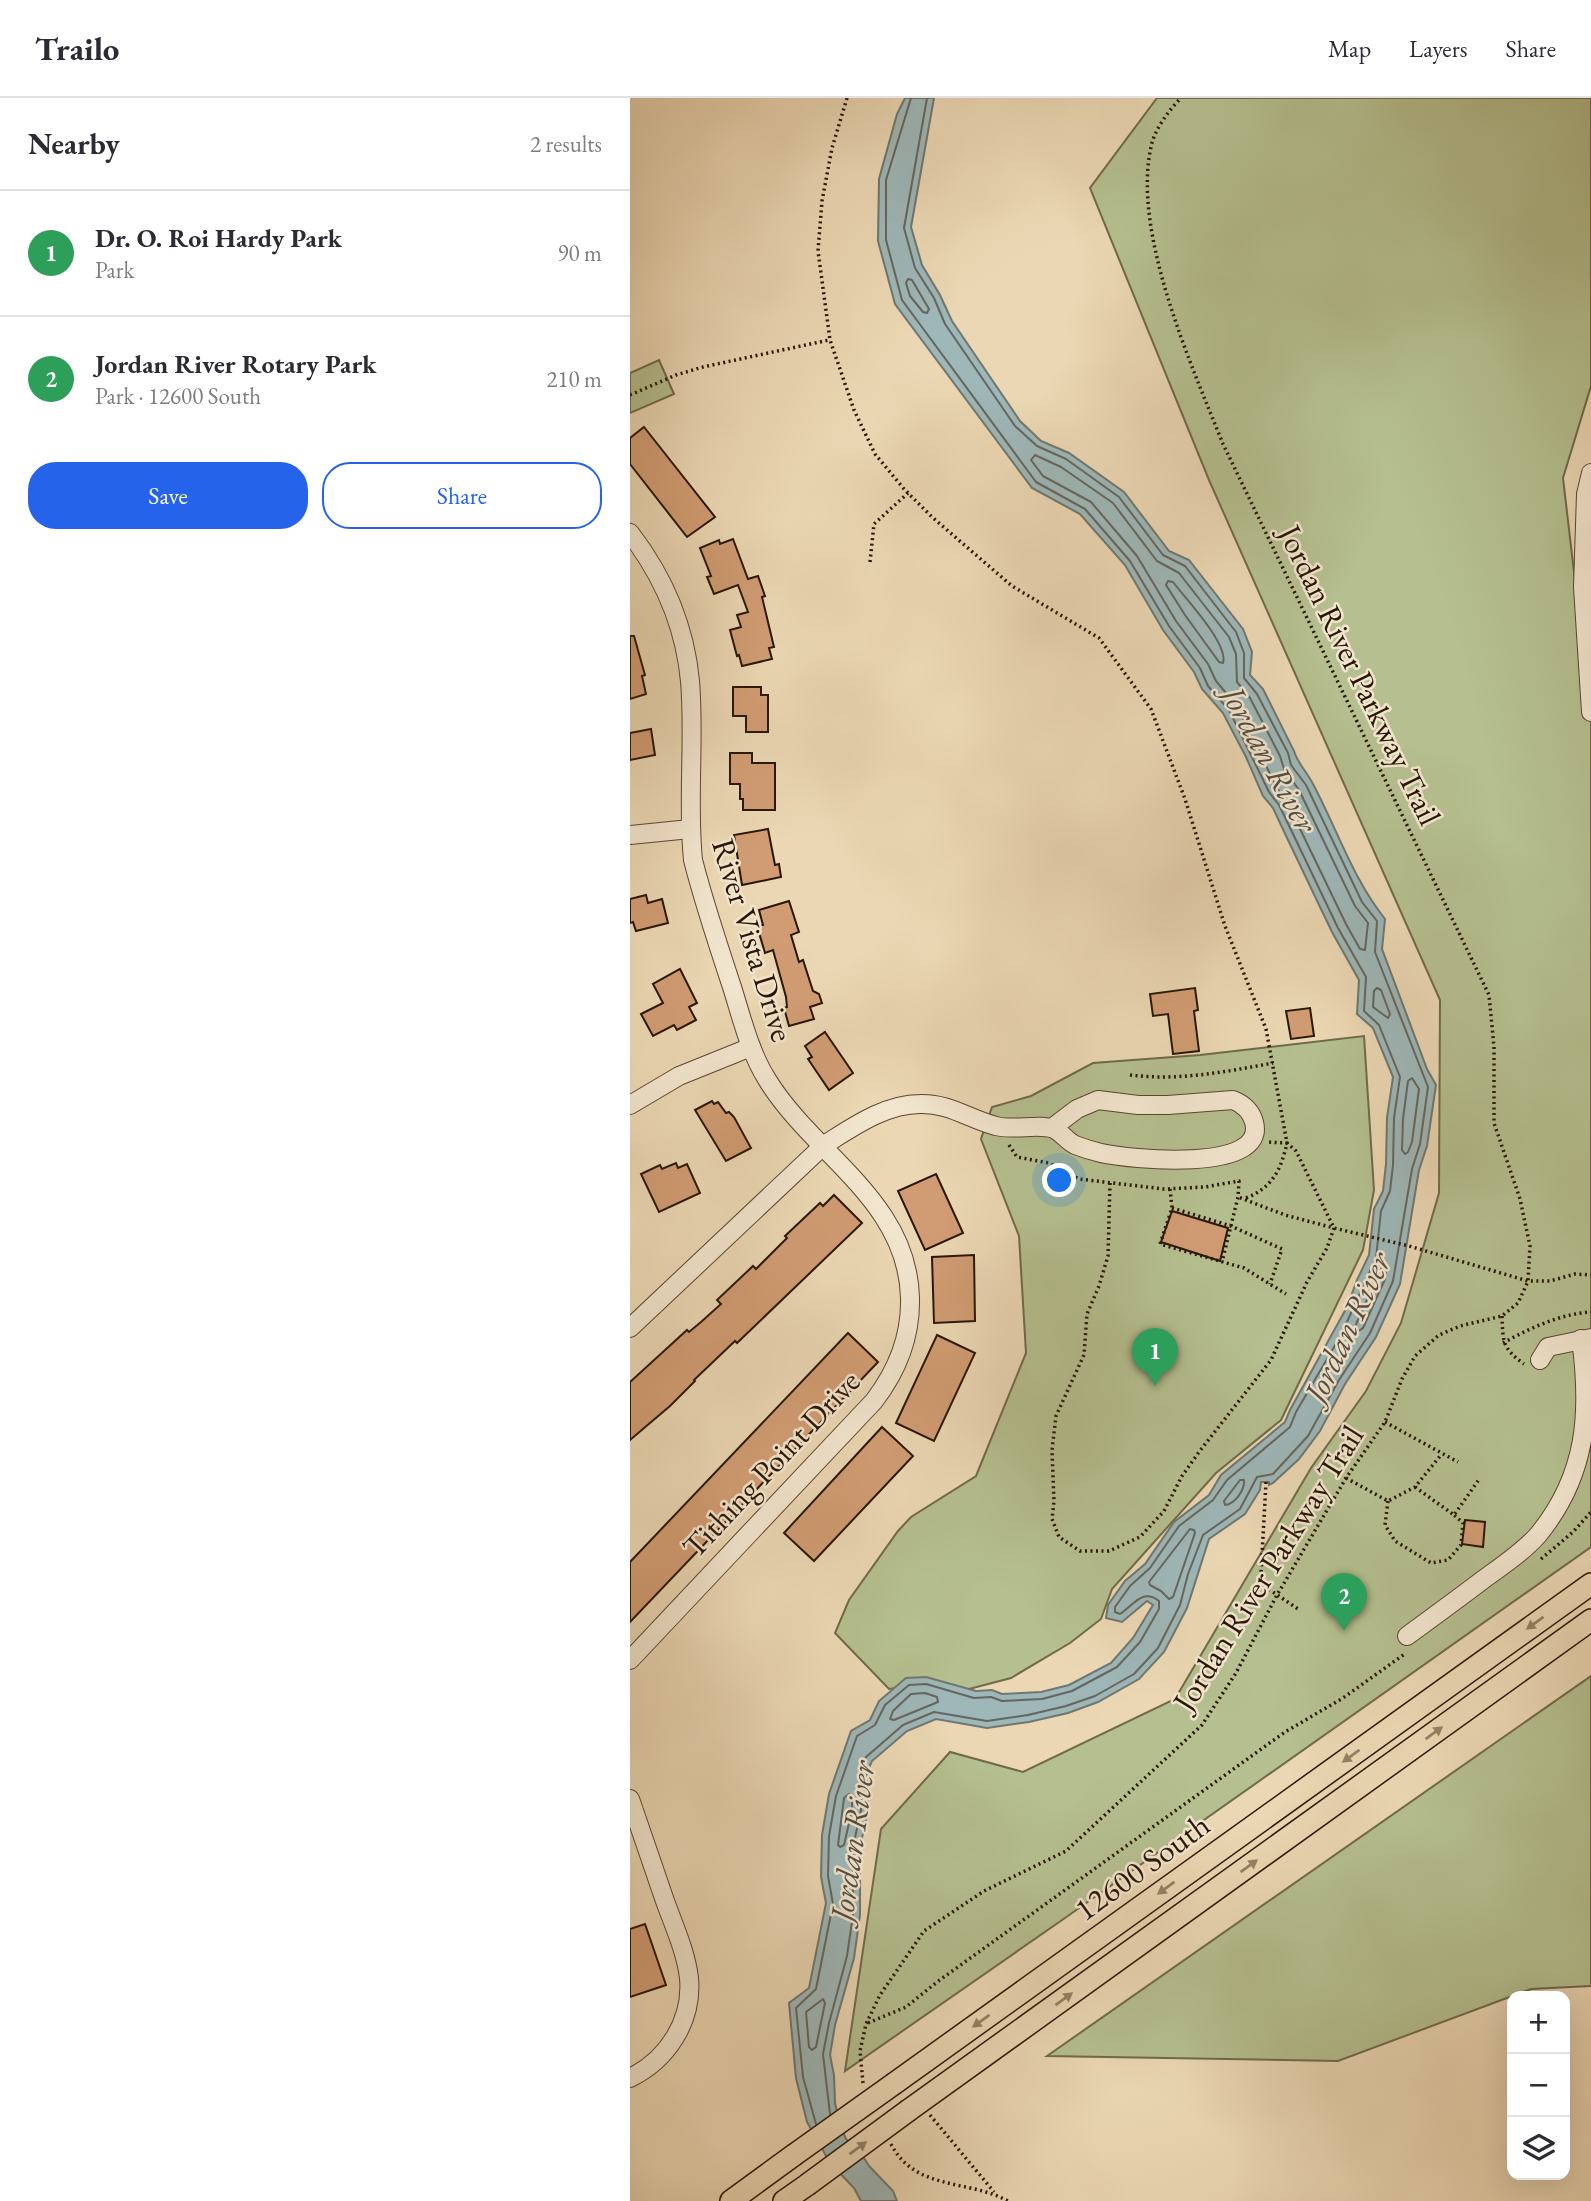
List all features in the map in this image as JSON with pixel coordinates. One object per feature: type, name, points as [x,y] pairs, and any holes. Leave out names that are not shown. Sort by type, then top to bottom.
[{"type":"main road","name":"12600 South","points":[[731,2201],[1591,1584]]},
{"type":"main road","name":"12600 South","points":[[785,2201],[1591,1620]]},
{"type":"street","points":[[1591,474],[1586,494],[1583,587],[1591,712]]},
{"type":"street","name":"River Vista Drive","points":[[630,533],[651,563],[670,600],[687,659],[691,700],[690,829],[693,860],[751,1047],[767,1080],[786,1107],[824,1145]]},
{"type":"street","points":[[630,835],[690,829]]},
{"type":"street","points":[[630,1105],[679,1076],[751,1047]]},
{"type":"street","points":[[630,1328],[824,1145],[850,1128],[902,1105],[923,1103],[949,1107],[995,1126],[1008,1128],[1052,1128],[1075,1144],[1100,1153],[1133,1158],[1167,1160],[1234,1153],[1248,1144],[1255,1128],[1254,1119],[1248,1110],[1233,1100],[1158,1105],[1098,1100],[1077,1109],[1052,1128]]},
{"type":"street","name":"Tithing Point Drive","points":[[630,1660],[874,1401],[901,1357],[911,1306],[902,1250],[885,1217],[824,1145]]},
{"type":"street","points":[[1408,1643],[1537,1536],[1562,1501],[1575,1475],[1585,1433],[1586,1338],[1548,1347],[1535,1364]]},
{"type":"street","points":[[630,1799],[684,1957],[689,1987],[687,2011],[671,2045],[659,2059],[630,2078]]},
{"type":"path","points":[[847,98],[832,148],[822,201],[818,251],[830,340],[854,410],[875,454],[908,493],[1012,586],[1098,638],[1152,709],[1185,799],[1225,926],[1266,1029],[1273,1063],[1287,1143],[1283,1163],[1274,1180],[1258,1193],[1241,1198]]},
{"type":"path","name":"Jordan River Parkway Trail","points":[[860,2051],[866,2024],[880,1995],[924,1931],[984,1891],[1066,1851],[1202,1725],[1236,1673],[1277,1595],[1346,1478],[1385,1422],[1402,1379],[1415,1356],[1439,1335],[1460,1326],[1502,1315],[1518,1303],[1528,1281],[1530,1246],[1520,1199],[1494,1123],[1494,1047],[1489,995],[1223,444],[1185,349],[1158,265],[1146,188],[1151,145],[1170,109],[1181,98]]},
{"type":"path","points":[[630,396],[676,375],[734,359],[830,340]]},
{"type":"path","points":[[870,562],[874,524],[908,493]]},
{"type":"path","points":[[1130,1075],[1191,1077],[1273,1063]]},
{"type":"path","points":[[1110,1183],[1108,1256],[1087,1314],[1084,1355],[1056,1416],[1052,1450],[1052,1519],[1059,1537],[1080,1551],[1109,1551],[1140,1537],[1164,1511],[1194,1460],[1271,1360],[1307,1282],[1327,1248],[1334,1228],[1296,1151],[1287,1143]]},
{"type":"path","points":[[1009,1144],[1017,1157],[1049,1163],[1079,1179],[1170,1189],[1239,1181],[1241,1198],[1222,1262]]},
{"type":"path","points":[[1170,1189],[1172,1208],[1160,1244],[1244,1268],[1286,1294]]},
{"type":"path","points":[[1241,1198],[1285,1214],[1409,1246],[1528,1281],[1550,1280],[1575,1274],[1591,1275]]},
{"type":"path","points":[[1172,1208],[1231,1226],[1282,1249],[1269,1284]]},
{"type":"path","points":[[1503,1343],[1528,1329],[1591,1311]]},
{"type":"path","points":[[1502,1315],[1503,1343],[1509,1352],[1535,1364]]},
{"type":"path","points":[[1385,1422],[1458,1462]]},
{"type":"path","points":[[1388,1501],[1415,1487],[1441,1455]]},
{"type":"path","points":[[1346,1478],[1388,1501]]},
{"type":"path","points":[[1454,1515],[1480,1478]]},
{"type":"path","points":[[1266,1482],[1261,1574],[1264,1586],[1298,1609]]},
{"type":"path","points":[[1388,1501],[1385,1525],[1395,1541],[1432,1563],[1447,1560],[1461,1545],[1463,1522],[1415,1487]]},
{"type":"path","points":[[1534,1564],[1573,1532],[1591,1512]]},
{"type":"path","points":[[866,2024],[906,2007],[1285,1732],[1343,1698],[1408,1643]]},
{"type":"path","points":[[915,2106],[995,2194]]},
{"type":"path","points":[[910,2167],[926,2177],[995,2194],[1008,2201]]},
{"type":"green space","points":[[1157,98],[1591,98],[1591,386],[1563,478],[1591,717],[1591,1547],[845,2071],[881,1829],[950,1752],[1023,1772],[1175,1699],[1311,1468],[1366,1391],[1401,1323],[1439,1193],[1440,1000],[1209,480],[1090,188]]},
{"type":"green space","points":[[659,360],[674,394],[630,413],[630,373]]},
{"type":"green space","points":[[1364,1036],[1374,1190],[1363,1250],[1281,1420],[1216,1473],[1112,1589],[1101,1619],[1070,1643],[1011,1678],[954,1693],[928,1683],[889,1689],[835,1633],[849,1600],[898,1531],[911,1517],[976,1476],[1026,1353],[1019,1236],[981,1139],[992,1107],[1031,1096],[1093,1063],[1200,1055]]},
{"type":"green space","points":[[1591,1676],[1591,1986],[1507,1991],[1507,1998],[1338,2061],[1047,2056]]},
{"type":"water","name":"Jordan River","points":[[905,98],[934,98],[911,227],[922,265],[952,321],[1020,421],[1041,441],[1069,453],[1124,492],[1169,551],[1189,560],[1243,629],[1252,652],[1250,675],[1263,689],[1298,760],[1322,801],[1354,871],[1385,919],[1382,949],[1427,1069],[1436,1085],[1400,1284],[1376,1337],[1345,1384],[1320,1431],[1299,1459],[1273,1483],[1269,1485],[1269,1482],[1261,1482],[1260,1490],[1245,1514],[1209,1539],[1187,1608],[1164,1652],[1139,1679],[1098,1702],[1068,1713],[987,1728],[936,1719],[907,1731],[872,1761],[867,1772],[868,1811],[860,1847],[860,1915],[854,1958],[835,2025],[830,2055],[835,2103],[846,2139],[857,2147],[869,2166],[893,2191],[897,2201],[861,2201],[854,2188],[830,2163],[807,2122],[796,2078],[789,2003],[809,1988],[826,1903],[821,1877],[822,1835],[829,1794],[851,1731],[870,1720],[879,1701],[906,1678],[926,1677],[976,1691],[992,1690],[1002,1694],[1041,1692],[1069,1685],[1111,1663],[1133,1638],[1153,1605],[1147,1601],[1122,1622],[1106,1618],[1108,1605],[1125,1581],[1145,1564],[1174,1522],[1209,1495],[1221,1475],[1285,1422],[1347,1307],[1369,1255],[1374,1209],[1383,1191],[1387,1118],[1393,1077],[1373,1028],[1357,1014],[1359,980],[1332,932],[1273,808],[1263,796],[1223,713],[1202,689],[1194,672],[1163,630],[1125,565],[1080,514],[1032,488],[895,304],[878,241],[879,179],[897,114]]},
{"type":"building","points":[[644,427],[715,517],[687,537],[630,464],[630,438]]},
{"type":"building","points":[[733,539],[748,579],[758,576],[765,596],[762,597],[774,647],[769,648],[772,659],[742,666],[730,630],[741,627],[737,615],[748,612],[738,585],[714,594],[707,577],[711,576],[700,548],[719,540],[720,544]]},
{"type":"building","points":[[630,636],[634,636],[645,675],[642,676],[646,694],[630,699]]},
{"type":"building","points":[[733,687],[761,687],[761,695],[768,695],[768,732],[746,732],[746,716],[733,716]]},
{"type":"building","points":[[651,729],[655,755],[630,760],[630,733]]},
{"type":"building","points":[[730,753],[752,753],[752,763],[775,763],[775,810],[743,810],[740,784],[730,784]]},
{"type":"building","points":[[768,829],[775,865],[779,864],[781,877],[742,885],[734,835]]},
{"type":"building","points":[[646,895],[648,903],[662,899],[668,923],[636,931],[633,922],[630,923],[630,899]]},
{"type":"building","points":[[789,901],[799,932],[791,935],[799,962],[803,960],[813,991],[819,994],[822,1003],[810,1007],[814,1019],[789,1026],[784,1008],[787,1007],[786,997],[773,950],[765,953],[757,926],[763,925],[759,910]]},
{"type":"building","points":[[680,969],[697,1003],[689,1007],[696,1020],[677,1030],[674,1025],[653,1036],[641,1014],[663,1003],[653,984]]},
{"type":"building","points":[[1195,988],[1198,1010],[1194,1011],[1199,1051],[1173,1054],[1168,1014],[1153,1016],[1150,994]]},
{"type":"building","points":[[1310,1008],[1314,1036],[1291,1039],[1286,1011]]},
{"type":"building","points":[[825,1032],[853,1073],[829,1090],[808,1059],[812,1057],[805,1046]]},
{"type":"building","points":[[712,1101],[714,1104],[718,1102],[726,1113],[729,1112],[734,1117],[751,1148],[726,1161],[695,1110]]},
{"type":"building","points":[[676,1163],[678,1168],[687,1164],[700,1193],[659,1212],[641,1174],[660,1165],[662,1169]]},
{"type":"building","points":[[936,1174],[963,1233],[925,1250],[898,1191]]},
{"type":"building","points":[[834,1195],[862,1223],[737,1343],[735,1341],[694,1380],[670,1406],[630,1440],[630,1382],[687,1330],[689,1332],[721,1304],[717,1300],[753,1266],[756,1269],[787,1238],[785,1236],[820,1203],[823,1206]]},
{"type":"building","points":[[1172,1211],[1228,1228],[1220,1261],[1161,1242]]},
{"type":"building","points":[[974,1255],[975,1321],[934,1323],[932,1257]]},
{"type":"building","points":[[848,1333],[878,1362],[630,1622],[630,1562]]},
{"type":"building","points":[[937,1335],[975,1353],[934,1441],[896,1423]]},
{"type":"building","points":[[882,1427],[913,1456],[814,1561],[784,1533]]},
{"type":"building","points":[[1465,1520],[1485,1522],[1483,1547],[1462,1544]]},
{"type":"building","points":[[645,1924],[666,1985],[630,1997],[630,1929]]},
{"type":"place","name":"Dr. O. Roi Hardy Park","points":[[1155,1386]]},
{"type":"place","name":"Jordan River Rotary Park","points":[[1344,1631]]}]
